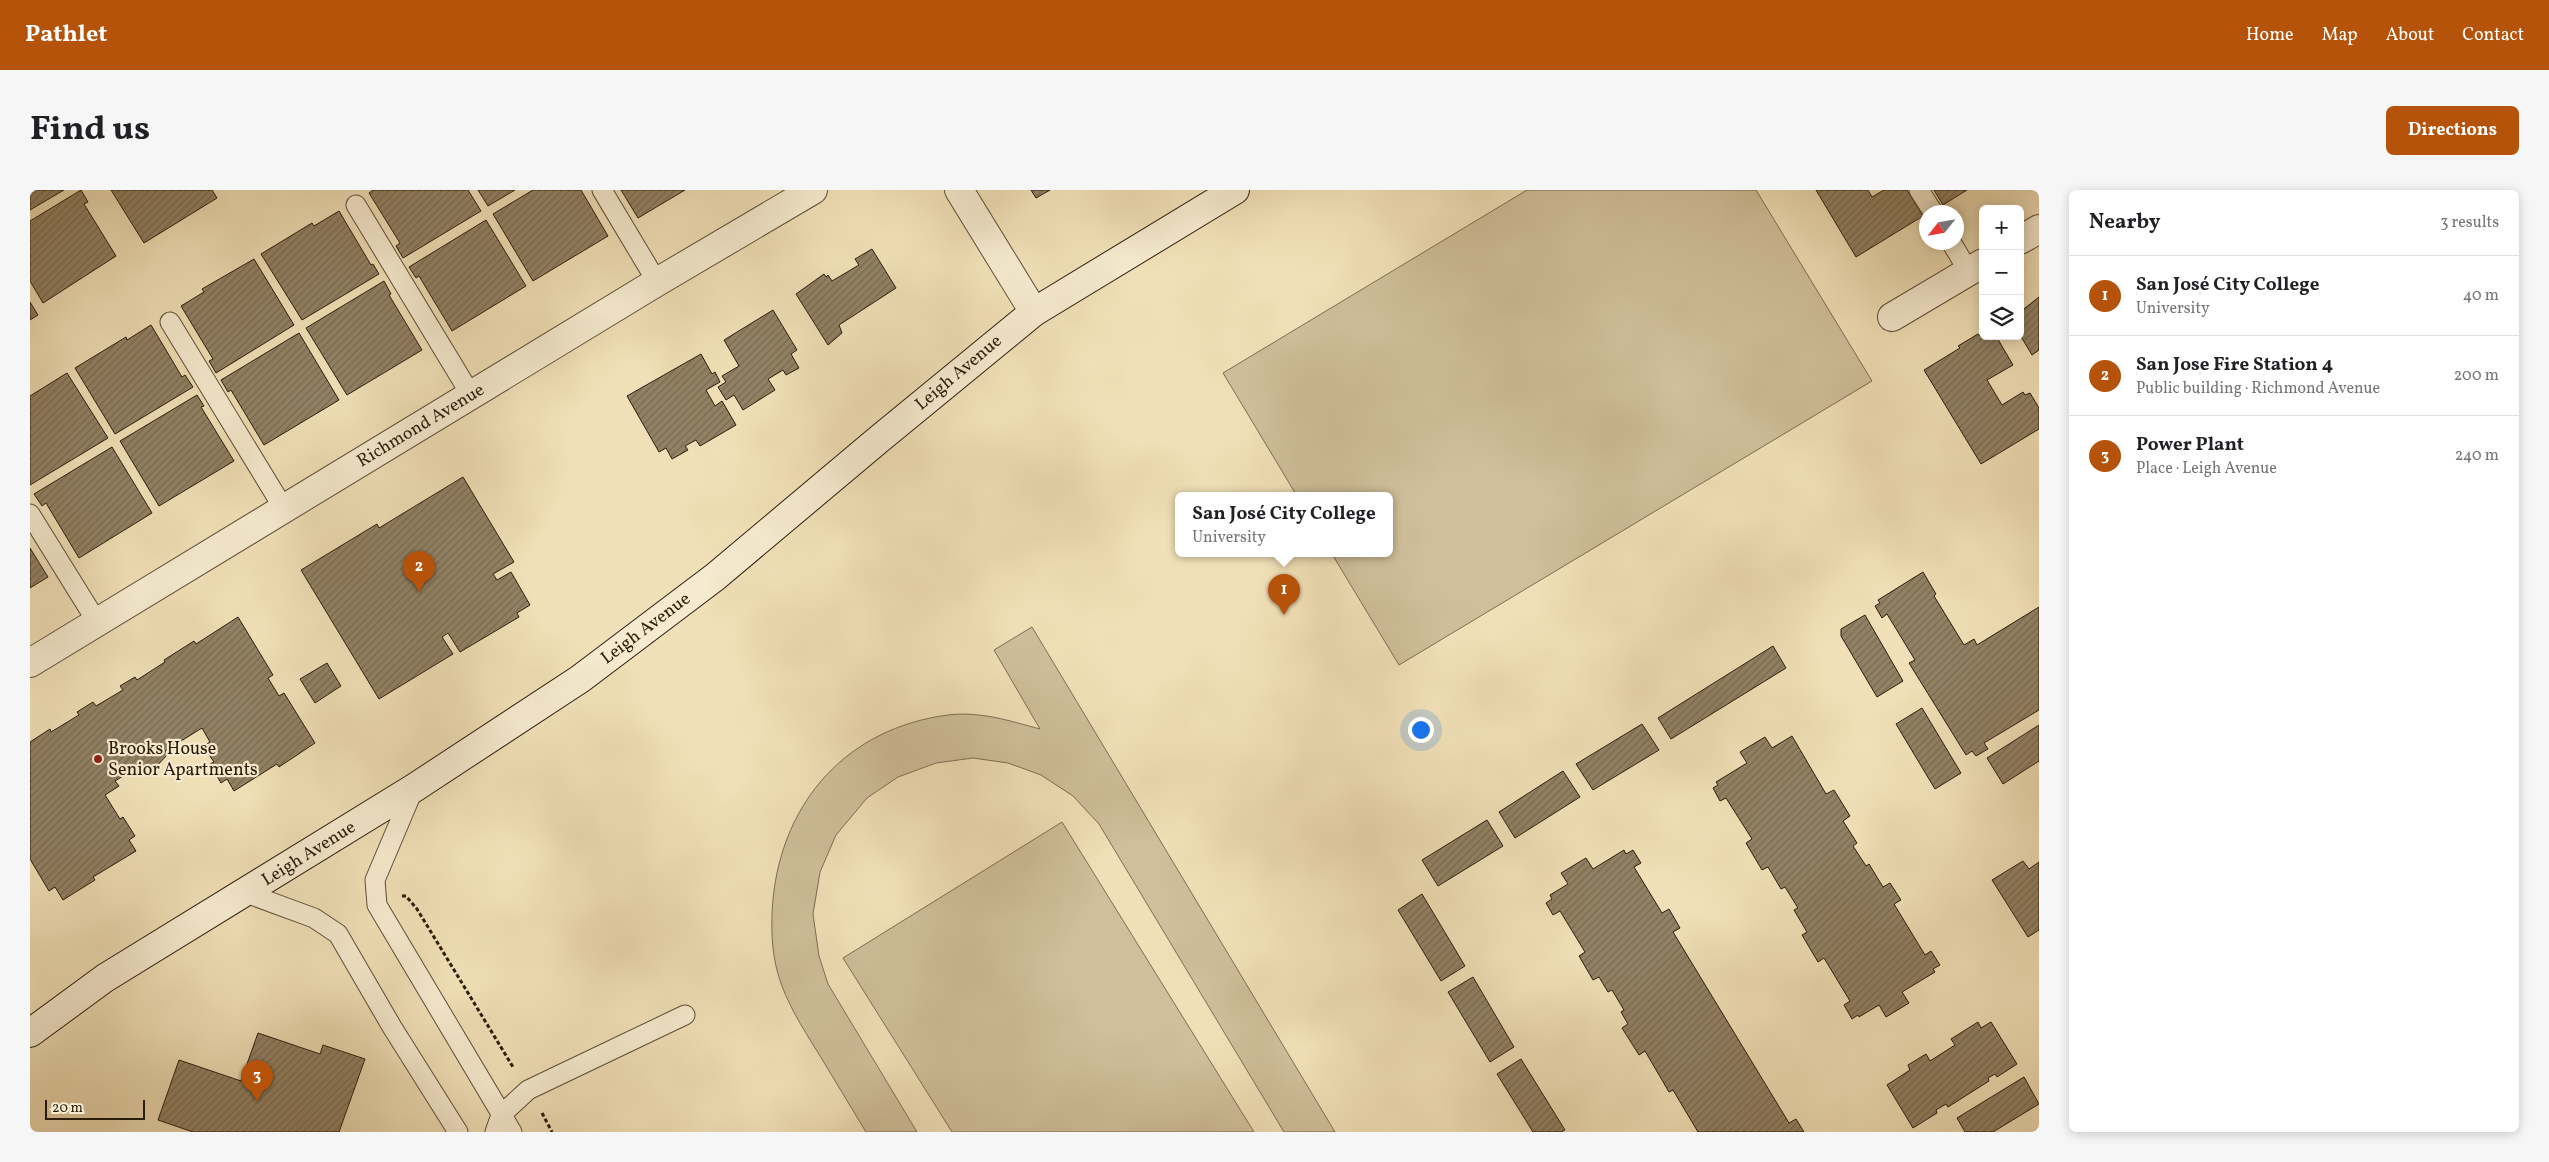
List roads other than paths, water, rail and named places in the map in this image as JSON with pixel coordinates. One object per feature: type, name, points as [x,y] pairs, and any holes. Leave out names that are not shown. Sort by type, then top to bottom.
[{"type":"street","name":"Richmond Avenue","points":[[30,663],[657,282],[814,190]]},
{"type":"street","points":[[959,190],[1034,312]]},
{"type":"street","name":"Leigh Avenue","points":[[30,1033],[105,978],[414,788],[580,679],[716,577],[878,440],[1034,312],[1235,190]]},
{"type":"street","points":[[2024,238],[2039,229]]},
{"type":"street","points":[[1892,316],[1976,267]]},
{"type":"lane","points":[[602,190],[657,282]]},
{"type":"lane","points":[[1919,190],[1929,205]]},
{"type":"lane","points":[[356,205],[471,395]]},
{"type":"lane","points":[[1959,250],[1976,267]]},
{"type":"lane","points":[[170,322],[284,509]]},
{"type":"lane","points":[[30,514],[97,622]]},
{"type":"lane","points":[[414,788],[375,880],[377,905],[498,1124],[512,1132]]},
{"type":"lane","points":[[246,892],[314,918],[338,934],[392,1027],[458,1132]]},
{"type":"lane","points":[[498,1124],[528,1090],[685,1015]]},
{"type":"place","name":"San Jose Fire Station 4","points":[[419,592]]},
{"type":"place","name":"San José City College","points":[[1284,615]]},
{"type":"place","name":"Brooks House Senior Apartments","points":[[98,759]]},
{"type":"place","name":"Power Plant","points":[[257,1101]]}]
